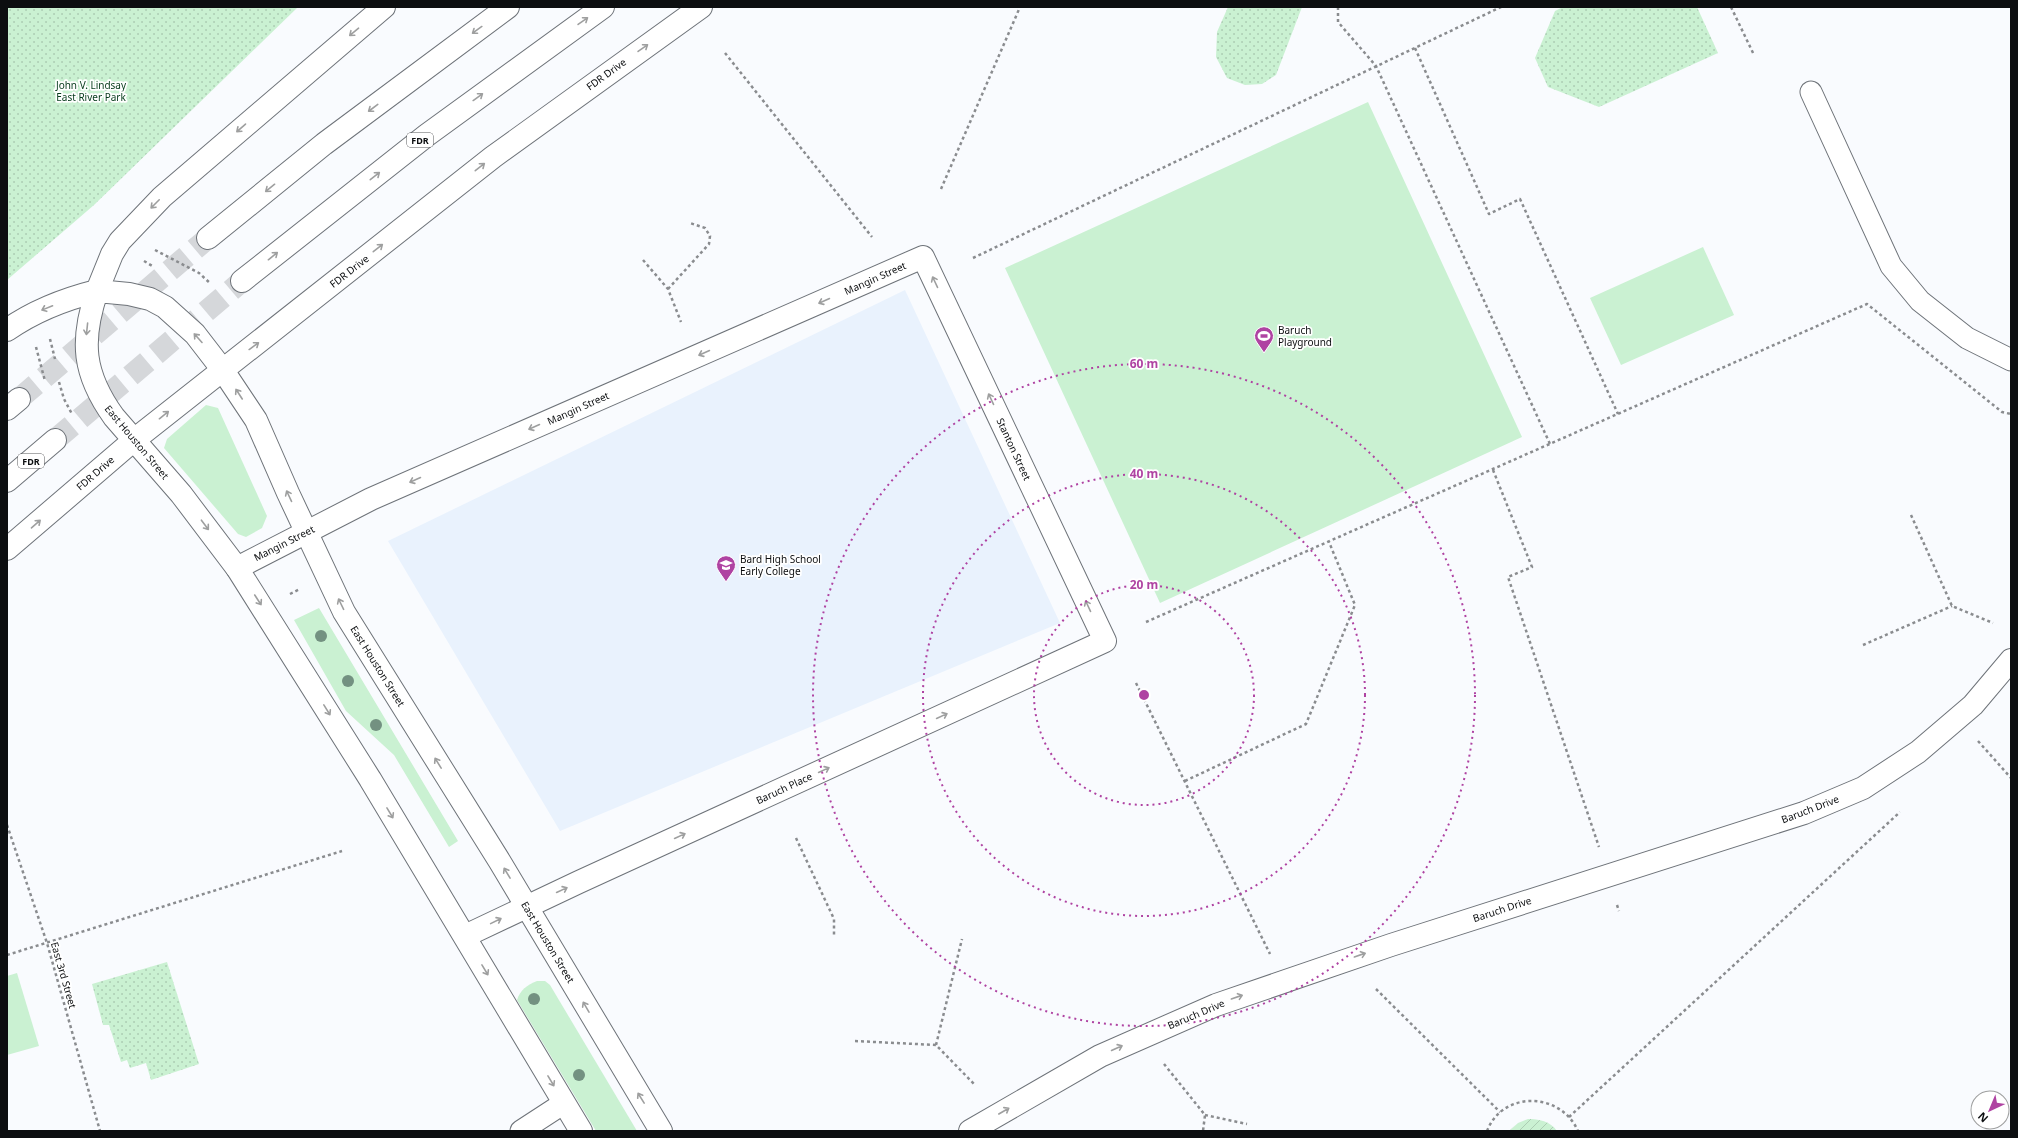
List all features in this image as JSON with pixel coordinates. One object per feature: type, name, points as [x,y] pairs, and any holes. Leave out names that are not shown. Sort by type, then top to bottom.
[{"type":"main road","points":[[7,330],[35,313],[76,296],[97,291],[112,254],[120,242],[158,201],[384,7]]},
{"type":"main road","points":[[208,238],[324,144],[508,7]]},
{"type":"main road","name":"FDR","points":[[242,281],[427,135],[603,7]]},
{"type":"main road","name":"FDR Drive","points":[[7,549],[134,440],[222,369],[263,339],[493,157],[701,7]]},
{"type":"main road","name":"Mangin Street","points":[[237,568],[371,499],[923,257]]},
{"type":"main road","name":"Stanton Street","points":[[923,257],[1105,641]]},
{"type":"main road","name":"East Houston Street","points":[[581,1131],[370,779],[237,568],[181,494],[105,405],[95,386],[89,368],[86,349],[86,329],[97,291],[129,294],[150,299],[164,307],[195,334],[222,369],[256,420],[306,532],[344,612],[527,906],[661,1131]]},
{"type":"main road","name":"FDR","points":[[7,481],[55,440]]},
{"type":"main road","name":"Baruch Place","points":[[465,936],[527,906],[1105,641]]},
{"type":"main road","name":"Baruch Drive","points":[[970,1131],[1100,1056],[1216,1004],[1608,875],[1804,814],[1863,788],[1918,752],[1973,705],[2011,660]]},
{"type":"lane","points":[[1811,92],[1891,266],[1920,301],[1967,338],[2011,360]]},
{"type":"lane","points":[[521,1131],[564,1103]]},
{"type":"path","points":[[941,189],[1020,7]]},
{"type":"path","points":[[1338,7],[1338,22],[1376,66],[1550,444]]},
{"type":"path","points":[[973,258],[1501,7]]},
{"type":"path","points":[[1731,7],[1754,55]]},
{"type":"path","points":[[1415,48],[1489,214],[1520,199],[1618,414]]},
{"type":"path","points":[[725,53],[872,237]]},
{"type":"path","points":[[668,289],[709,244],[710,236],[705,228],[690,223]]},
{"type":"path","points":[[150,248],[199,272],[213,286]]},
{"type":"path","points":[[643,260],[668,289],[681,322]]},
{"type":"path","points":[[1146,622],[1867,304],[2002,412],[2011,414]]},
{"type":"path","points":[[35,346],[45,384]]},
{"type":"path","points":[[1493,470],[1532,566],[1508,577],[1619,911]]},
{"type":"path","points":[[1911,515],[1952,606],[1993,623]]},
{"type":"path","points":[[1185,781],[1306,724],[1355,605],[1329,542]]},
{"type":"path","points":[[284,598],[301,588]]},
{"type":"path","points":[[1863,645],[1952,606]]},
{"type":"path","points":[[1136,683],[1284,981]]},
{"type":"path","points":[[1568,1117],[1900,812]]},
{"type":"path","name":"East 3rd Street","points":[[7,825],[47,943],[100,1131]]},
{"type":"path","points":[[796,838],[834,919],[834,937]]},
{"type":"path","points":[[7,955],[342,851]]},
{"type":"path","points":[[936,1045],[962,939]]},
{"type":"path","points":[[1376,989],[1500,1112]]},
{"type":"path","points":[[855,1041],[936,1045],[975,1086]]},
{"type":"path","points":[[1164,1064],[1205,1115],[1247,1124]]},
{"type":"path","points":[[1487,1131],[1490,1124],[1500,1112],[1512,1104],[1527,1100],[1543,1101],[1557,1107],[1568,1117],[1578,1131]]},
{"type":"path","points":[[1203,1131],[1205,1115]]},
{"type":"shaded area","name":"Bard High School Early College","points":[[905,290],[1060,623],[560,831],[388,541]]},
{"type":"green space","name":"John V. Lindsay East River Park","points":[[7,7],[298,7],[94,205],[7,280]]},
{"type":"green space","points":[[1228,7],[1302,7],[1276,75],[1262,84],[1245,85],[1227,78],[1216,57],[1217,32]]},
{"type":"green space","points":[[1563,7],[1697,7],[1718,53],[1599,107],[1548,87],[1535,58],[1555,11]]},
{"type":"green space","name":"Baruch Playground","points":[[1368,102],[1522,437],[1160,603],[1005,268]]},
{"type":"green space","points":[[1703,247],[1734,315],[1621,365],[1590,298]]},
{"type":"green space","points":[[206,405],[218,408],[267,516],[262,528],[246,537],[238,534],[164,448],[167,439]]},
{"type":"green space","points":[[319,608],[458,841],[449,847],[394,755],[346,711],[294,620]]},
{"type":"green space","points":[[167,962],[199,1064],[151,1080],[146,1063],[130,1068],[127,1060],[121,1062],[109,1025],[103,1025],[92,984]]},
{"type":"green space","points":[[17,973],[39,1046],[7,1055],[7,976]]},
{"type":"green space","points":[[537,981],[545,981],[550,985],[637,1131],[596,1131],[517,1000],[524,988]]},
{"type":"green space","points":[[1528,1119],[1544,1121],[1557,1131],[1509,1131],[1518,1123]]},
{"type":"tunnel","points":[[19,399],[208,238]]},
{"type":"tunnel","points":[[55,440],[242,281]]},
{"type":"place","name":"Baruch Playground","points":[[1264,353]]},
{"type":"place","name":"Bard High School Early College","points":[[726,582]]}]
